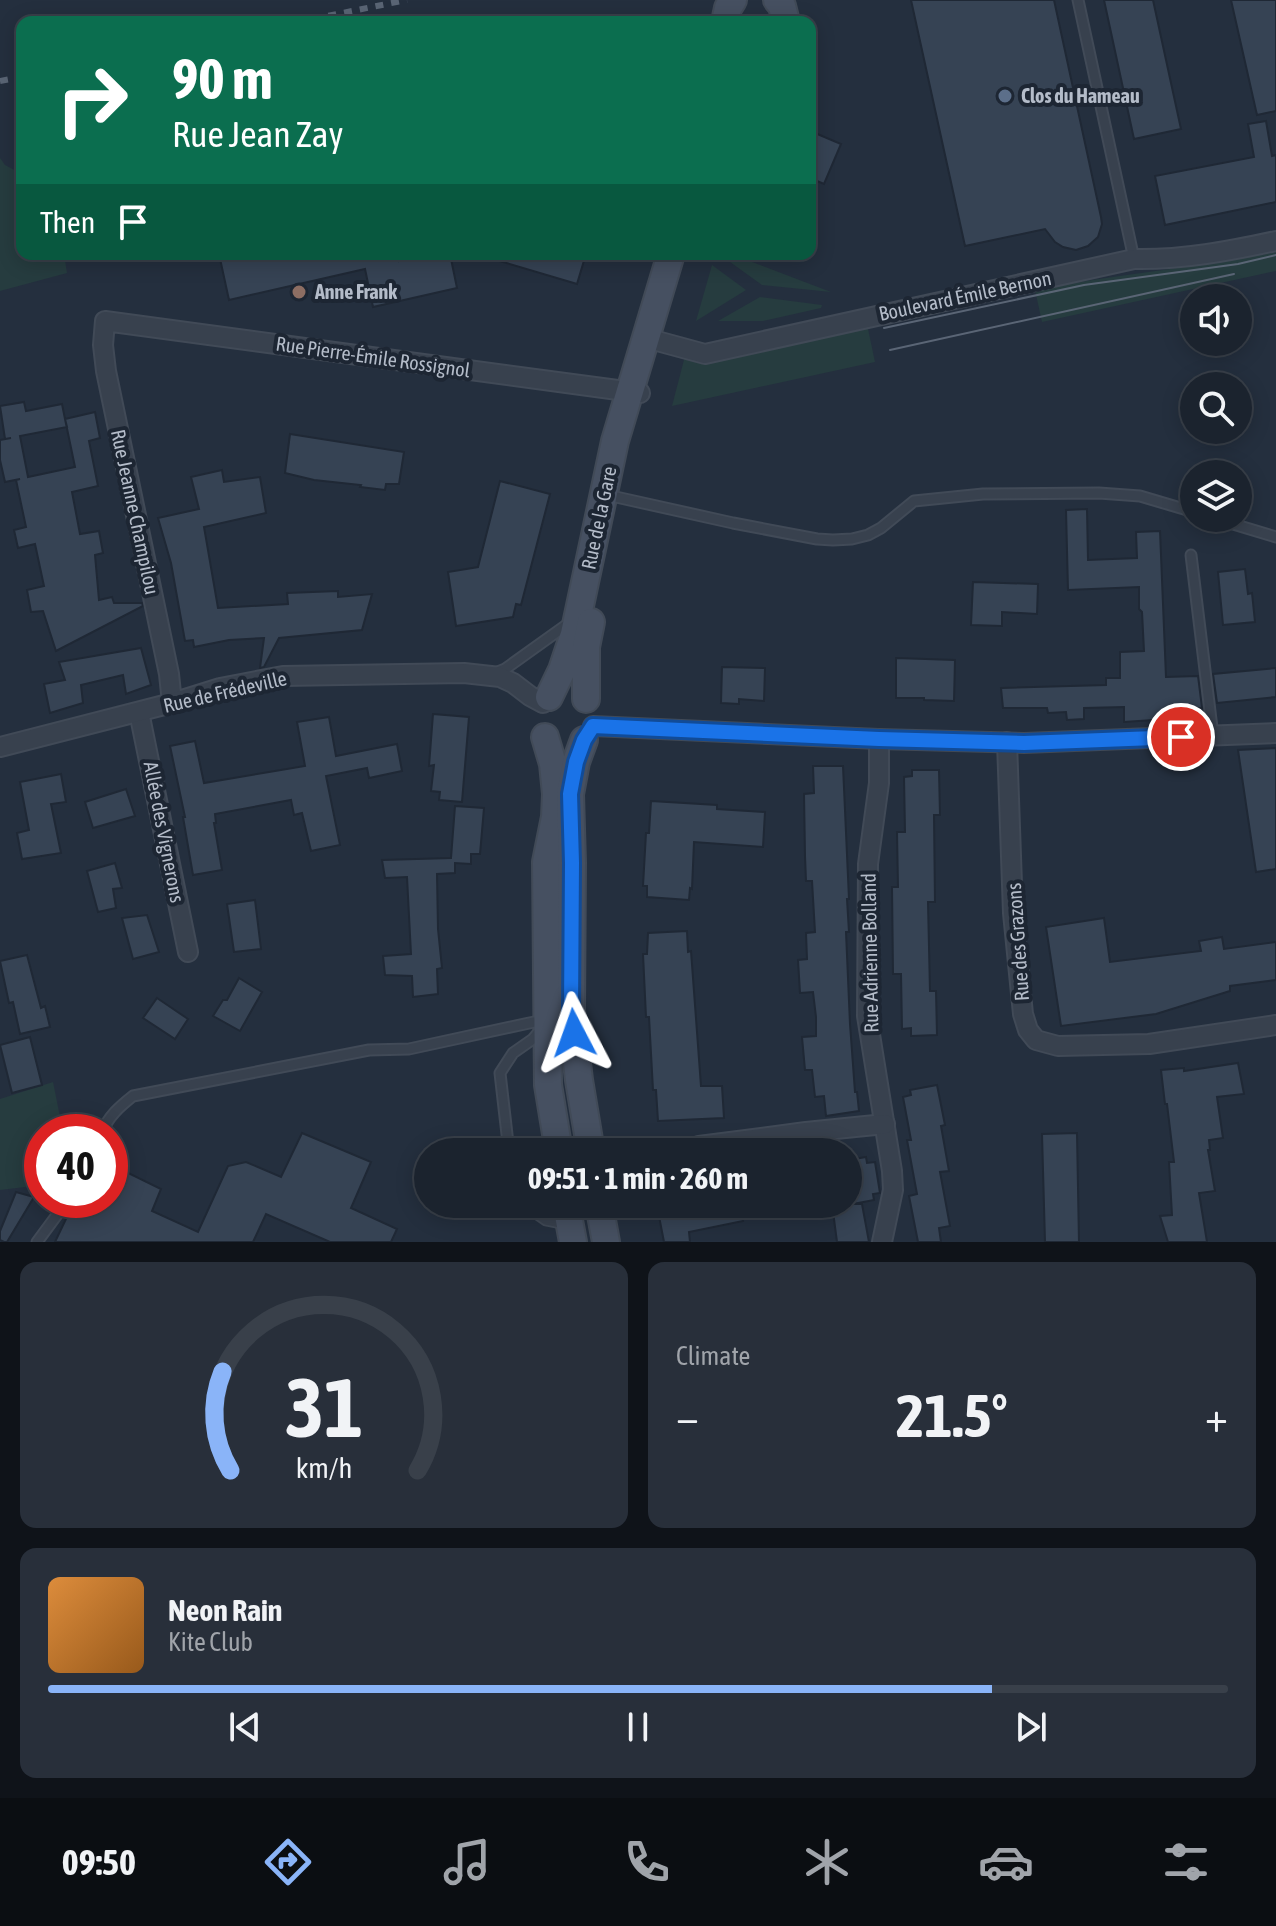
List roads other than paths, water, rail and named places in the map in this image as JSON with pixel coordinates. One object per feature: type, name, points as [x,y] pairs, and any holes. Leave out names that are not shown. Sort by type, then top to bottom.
[{"type":"street","name":"Boulevard Émile Bernon","points":[[652,340],[705,354],[1134,259],[1164,260],[1276,241]]},
{"type":"street","name":"Rue de la Gare","points":[[652,340],[670,260]]},
{"type":"street","name":"Rue de la Gare","points":[[546,700],[562,670],[578,616],[615,441],[636,392],[681,260]]},
{"type":"street","name":"Rue Pierre-Émile Rossignol","points":[[105,321],[636,392]]},
{"type":"street","name":"Rue Jeanne Champilou","points":[[105,321],[103,345],[106,371],[169,674],[172,703]]},
{"type":"street","name":"Rue de la Gare","points":[[586,699],[587,637],[636,392]]},
{"type":"street","name":"Rue de Frédeville","points":[[0,747],[220,688],[283,676],[483,675],[500,677],[530,696],[546,700]]},
{"type":"street","points":[[557,1138],[548,1085],[546,862],[556,794],[553,764],[538,720],[539,711],[546,700],[556,693],[572,691],[586,699],[593,712],[589,733],[576,762],[570,794],[571,1010],[589,1138]]},
{"type":"street","name":"Allée des Vignerons","points":[[139,712],[188,952]]},
{"type":"street","points":[[545,737],[560,746],[577,745],[589,733],[1007,742],[1276,733]]},
{"type":"street","name":"Rue Adrienne Bolland","points":[[879,739],[879,783],[868,864],[867,1016],[892,1171],[893,1190],[882,1242]]},
{"type":"street","name":"Rue des Grazons","points":[[1007,742],[1013,913],[1023,1014],[1028,1030],[1036,1040],[1058,1046],[1149,1044],[1276,1025]]},
{"type":"street","points":[[760,1138],[885,1124]]},
{"type":"street","points":[[602,1218],[606,1242]]},
{"type":"lane","points":[[1078,0],[1134,259]]},
{"type":"lane","points":[[616,497],[817,539],[852,539],[868,535],[914,501],[983,494],[1099,493],[1140,496],[1180,508]]},
{"type":"lane","points":[[1252,530],[1276,537]]},
{"type":"lane","points":[[1191,555],[1213,736]]},
{"type":"lane","points":[[483,675],[501,671],[578,616]]},
{"type":"lane","points":[[113,1114],[133,1096],[369,1050],[409,1049],[534,1022],[548,1022]]},
{"type":"lane","points":[[507,1138],[500,1073],[513,1053],[533,1039],[548,1022]]},
{"type":"lane","points":[[37,1242],[55,1218]]},
{"type":"lane","points":[[543,1218],[570,1231]]},
{"type":"tram line","points":[[884,328],[1084,285],[1238,264],[1276,255]]},
{"type":"tram line","points":[[890,350],[1234,274]]},
{"type":"railway","points":[[327,16],[407,0]]},
{"type":"railway","points":[[0,81],[16,78]]},
{"type":"place","name":"Clos du Hameau","points":[[1005,96]]},
{"type":"place","name":"Anne Frank","points":[[299,292]]}]
